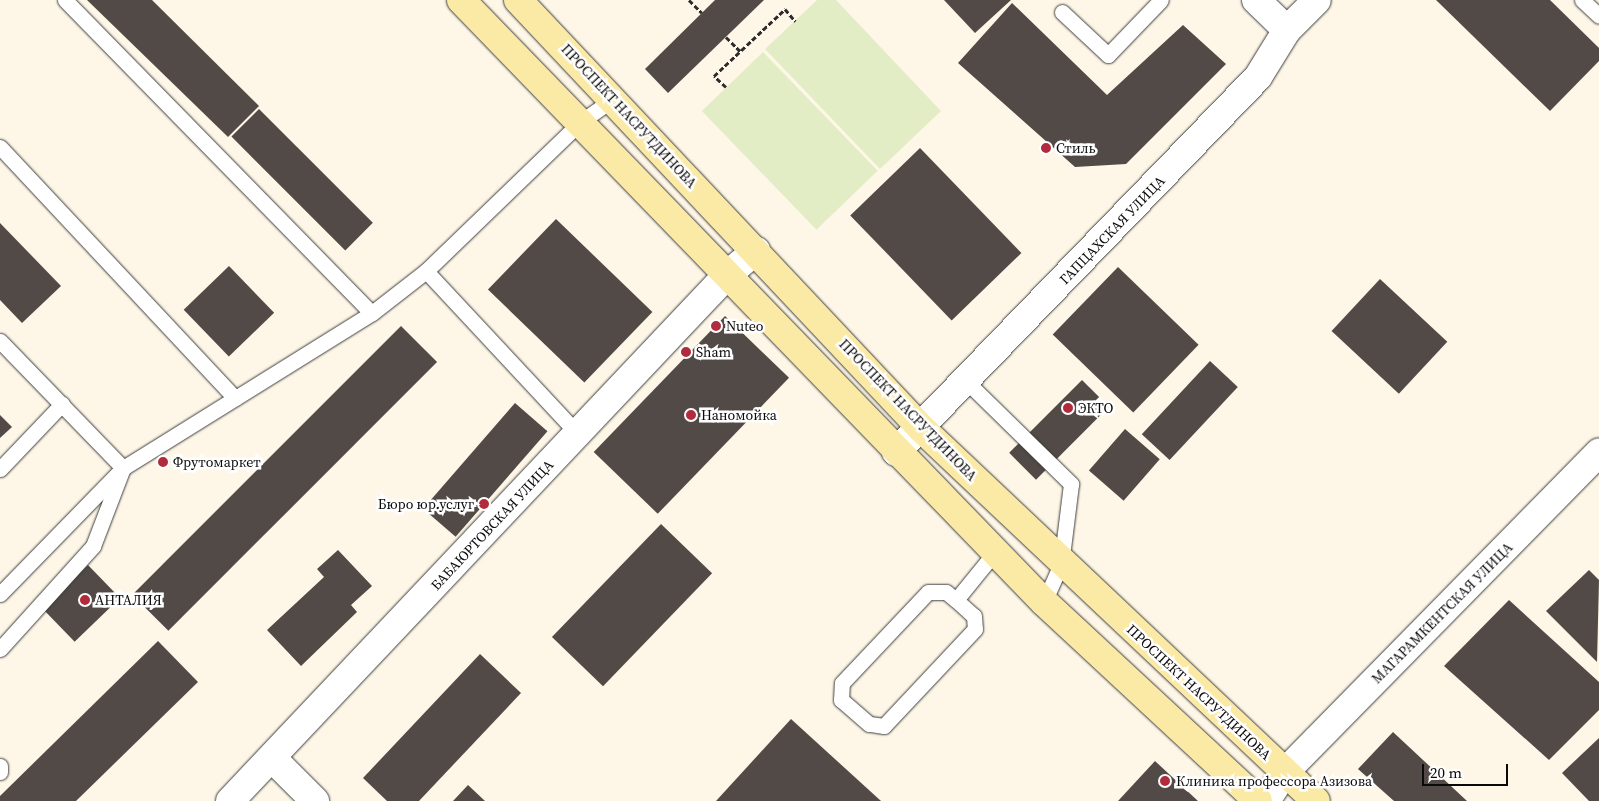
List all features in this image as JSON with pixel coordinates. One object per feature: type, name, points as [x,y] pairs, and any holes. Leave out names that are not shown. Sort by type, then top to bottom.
[{"type":"main road","points":[[461,0],[896,452],[1044,602],[1258,801]]},
{"type":"main road","name":"ПРОСПЕКТ НАСРУТДИНОВА","points":[[518,0],[922,428],[1061,564],[1316,801]]},
{"type":"street","points":[[1256,0],[1287,30]]},
{"type":"street","name":"ГАПЦАХСКАЯ УЛИЦА","points":[[896,452],[967,382],[1258,77],[1287,30],[1317,0]]},
{"type":"street","name":"БАБАЮРТОВСКАЯ УЛИЦА","points":[[230,801],[727,275],[756,251]]},
{"type":"street","name":"МАГАРАМКЕНТСКАЯ УЛИЦА","points":[[1266,801],[1285,772],[1599,453]]},
{"type":"street","points":[[272,758],[315,801]]},
{"type":"lane","points":[[65,0],[372,313]]},
{"type":"lane","points":[[1062,12],[1108,55],[1161,0]]},
{"type":"lane","points":[[1582,0],[1599,16]]},
{"type":"lane","points":[[0,594],[123,468],[372,313],[426,271],[580,123],[613,99]]},
{"type":"lane","points":[[0,146],[235,398]]},
{"type":"lane","points":[[426,271],[578,434]]},
{"type":"lane","points":[[0,341],[123,468]]},
{"type":"lane","points":[[967,382],[1072,484],[1061,564],[1044,602]]},
{"type":"lane","points":[[0,469],[62,404]]},
{"type":"lane","points":[[0,649],[93,546],[123,468]]},
{"type":"lane","points":[[956,600],[995,552]]},
{"type":"lane","points":[[928,592],[946,592],[956,600],[974,616],[975,630],[884,726],[869,724],[841,700],[842,683],[928,592]]},
{"type":"lane","points":[[0,766],[0,772]]},
{"type":"path","points":[[689,0],[702,13]]},
{"type":"path","points":[[726,87],[714,76],[740,51],[785,9],[795,21]]},
{"type":"path","points":[[726,37],[740,51]]},
{"type":"green space","points":[[817,0],[836,0],[941,111],[880,169],[765,49]]},
{"type":"green space","points":[[763,52],[878,171],[816,230],[702,111]]},
{"type":"building","points":[[87,0],[152,0],[259,106],[228,137]]},
{"type":"building","points":[[715,0],[764,0],[668,93],[645,69]]},
{"type":"building","points":[[944,0],[1011,0],[975,33]]},
{"type":"building","points":[[1436,0],[1550,0],[1599,48],[1599,61],[1550,111]]},
{"type":"building","points":[[1012,3],[1107,95],[1183,25],[1226,64],[1126,164],[1075,167],[958,63]]},
{"type":"building","points":[[259,109],[373,223],[345,250],[231,137]]},
{"type":"building","points":[[920,148],[1021,253],[952,320],[850,215]]},
{"type":"building","points":[[556,219],[652,312],[584,383],[488,289]]},
{"type":"building","points":[[0,223],[61,286],[22,323],[0,300]]},
{"type":"building","points":[[229,266],[274,313],[229,357],[184,310]]},
{"type":"building","points":[[1118,267],[1199,345],[1133,412],[1053,335]]},
{"type":"building","points":[[1380,279],[1447,342],[1399,394],[1332,331]]},
{"type":"building","name":"Наномойка","points":[[725,316],[789,378],[658,514],[594,452]]},
{"type":"building","points":[[401,326],[437,362],[168,631],[132,595]]},
{"type":"building","points":[[1210,361],[1238,387],[1170,460],[1142,434]]},
{"type":"building","points":[[1082,380],[1109,407],[1036,480],[1009,453]]},
{"type":"building","points":[[515,403],[547,431],[456,537],[423,509]]},
{"type":"building","points":[[0,415],[12,427],[0,438]]},
{"type":"building","points":[[1125,429],[1160,459],[1124,501],[1089,471]]},
{"type":"building","points":[[661,524],[712,573],[603,686],[552,637]]},
{"type":"building","points":[[338,550],[372,586],[351,605],[357,612],[301,666],[267,630],[324,577],[317,569]]},
{"type":"building","points":[[88,565],[120,598],[75,642],[43,609]]},
{"type":"building","points":[[1589,570],[1599,580],[1597,662],[1546,611]]},
{"type":"building","points":[[1509,600],[1599,682],[1599,710],[1549,760],[1444,666]]},
{"type":"building","points":[[158,641],[198,682],[76,801],[0,801],[0,796]]},
{"type":"building","points":[[480,654],[521,693],[419,801],[387,801],[363,778]]},
{"type":"building","points":[[791,719],[881,801],[716,801]]},
{"type":"building","points":[[1393,732],[1467,801],[1394,801],[1358,769]]},
{"type":"building","points":[[1599,738],[1599,801],[1589,801],[1562,773]]},
{"type":"building","points":[[1155,761],[1198,801],[1118,801]]},
{"type":"building","points":[[468,785],[485,801],[453,801]]},
{"type":"place","name":"Стиль","points":[[1046,148]]},
{"type":"place","name":"Nuteo","points":[[716,326]]},
{"type":"place","name":"Sham","points":[[686,352]]},
{"type":"place","name":"ЭКТО","points":[[1068,408]]},
{"type":"place","name":"Наномойка","points":[[691,415]]},
{"type":"place","name":"Фрутомаркет","points":[[163,462]]},
{"type":"place","name":"Бюро юр.услуг","points":[[484,504]]},
{"type":"place","name":"АНТАЛИЯ","points":[[85,600]]},
{"type":"place","name":"Клиника профессора Азизова","points":[[1165,781]]}]
